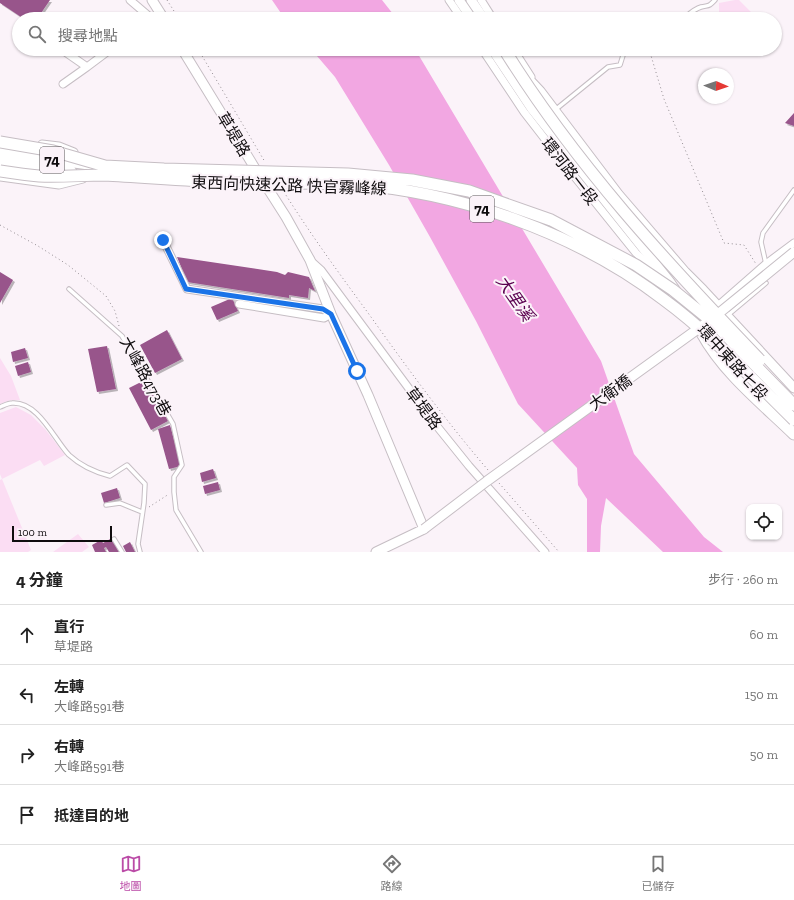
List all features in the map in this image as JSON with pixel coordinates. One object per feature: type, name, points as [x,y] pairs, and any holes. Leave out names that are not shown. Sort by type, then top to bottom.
[{"type":"highway","points":[[508,56],[519,74],[575,152],[612,198],[690,287],[794,395]]},
{"type":"highway","points":[[0,142],[53,151],[104,171]]},
{"type":"highway","name":"東西向快速公路 快官霧峰線","points":[[0,152],[65,162],[104,171],[228,182],[348,184],[412,191],[466,204],[546,231],[602,259],[663,298],[707,335],[794,420]]},
{"type":"highway","name":"東西向快速公路 快官霧峰線","points":[[0,162],[58,171],[164,169],[348,174],[412,180],[469,191],[551,220],[636,265],[673,290],[715,324],[794,405]]},
{"type":"highway","points":[[0,171],[40,176],[104,171]]},
{"type":"highway","points":[[695,320],[707,342],[729,370],[794,434]]},
{"type":"street","points":[[130,0],[143,12]]},
{"type":"street","points":[[152,0],[160,12]]},
{"type":"street","points":[[449,0],[457,12]]},
{"type":"street","points":[[459,0],[467,12]]},
{"type":"street","points":[[471,0],[479,12]]},
{"type":"street","points":[[481,0],[489,12]]},
{"type":"street","points":[[71,56],[87,67]]},
{"type":"street","points":[[63,84],[102,56]]},
{"type":"street","name":"草堤路","points":[[186,56],[286,217],[310,260],[331,314],[368,394],[424,529]]},
{"type":"street","name":"環河路一段","points":[[487,56],[524,112],[636,253],[652,269],[670,282]]},
{"type":"street","name":"環河路一段","points":[[497,56],[532,109],[670,282],[695,320]]},
{"type":"street","name":"環河路一段","points":[[513,56],[525,74],[540,91]]},
{"type":"street","name":"環河路一段","points":[[518,56],[540,91],[623,200],[685,272],[718,306]]},
{"type":"street","points":[[0,137],[58,146],[93,160]]},
{"type":"street","points":[[0,148],[93,160],[105,163],[165,167],[256,170]]},
{"type":"street","points":[[0,166],[90,178],[164,182],[265,184]]},
{"type":"street","points":[[0,177],[59,184],[90,178]]},
{"type":"street","points":[[163,240],[186,289],[323,309],[331,314],[324,318],[238,304]]},
{"type":"street","points":[[718,306],[763,267],[794,243]]},
{"type":"street","name":"大衛橋","points":[[376,552],[424,529],[468,494],[713,318],[794,252]]},
{"type":"street","name":"草堤路","points":[[310,260],[321,270],[436,425],[464,460],[545,552]]},
{"type":"street","name":"環中東路七段","points":[[718,306],[794,388]]},
{"type":"street","name":"環中東路七段","points":[[695,320],[794,412]]},
{"type":"street","name":"環中東路七段","points":[[695,320],[732,367],[794,427]]},
{"type":"lane","points":[[691,12],[700,7],[709,6],[716,0]]},
{"type":"lane","points":[[554,110],[608,67],[620,65],[623,56]]},
{"type":"lane","points":[[763,267],[761,242],[763,233],[794,190]]},
{"type":"lane","points":[[727,316],[766,283]]},
{"type":"lane","points":[[69,290],[122,336]]},
{"type":"lane","name":"大峰路473巷","points":[[122,336],[173,424],[182,465],[174,477],[176,510],[200,552]]},
{"type":"lane","points":[[0,407],[11,403],[21,404],[28,407],[49,427],[68,453],[88,469],[110,476],[127,465],[144,484],[144,503],[138,544],[140,552]]},
{"type":"lane","points":[[106,505],[120,503],[142,512]]},
{"type":"lane","points":[[114,539],[122,552]]},
{"type":"path","points":[[167,0],[175,12]]},
{"type":"path","points":[[202,56],[268,167]]},
{"type":"path","points":[[651,56],[664,99],[724,243],[744,245],[763,267]]},
{"type":"path","points":[[284,193],[310,234],[392,347],[443,415],[490,473]]},
{"type":"path","name":"大峰路473巷","points":[[0,226],[38,246],[68,265],[106,296],[115,311],[122,336]]},
{"type":"path","points":[[495,479],[559,552]]},
{"type":"path","points":[[144,503],[150,507],[163,497],[174,492]]},
{"type":"shaded area","points":[[739,0],[751,12],[719,12],[719,3]]},
{"type":"shaded area","points":[[0,358],[11,376],[20,400],[10,400],[0,404]]},
{"type":"shaded area","points":[[16,407],[31,415],[45,429],[65,455],[44,466],[40,460],[2,479],[0,474],[0,413]]},
{"type":"shaded area","points":[[2,479],[31,550],[28,552],[0,552],[0,480]]},
{"type":"shaded area","points":[[78,534],[89,547],[82,552],[53,552]]},
{"type":"water","points":[[272,0],[382,0],[391,12],[280,12]]},
{"type":"water","name":"大里溪","points":[[317,56],[419,56],[601,361],[634,454],[704,537],[723,552],[663,552],[606,498],[601,526],[600,552],[587,552],[587,499],[578,485],[577,468],[518,404],[476,321],[430,237],[389,165],[335,77]]},
{"type":"building","points":[[0,0],[50,0],[42,12],[14,12],[0,3]]},
{"type":"building","points":[[794,113],[794,126],[785,123]]},
{"type":"building","points":[[177,257],[277,272],[285,275],[288,272],[309,277],[315,291],[309,288],[308,298],[289,295],[289,298],[187,282]]},
{"type":"building","points":[[0,272],[13,280],[0,303]]},
{"type":"building","points":[[232,298],[238,311],[217,320],[211,307]]},
{"type":"building","points":[[167,330],[182,359],[155,373],[140,345]]},
{"type":"building","points":[[107,346],[116,389],[97,392],[88,349]]},
{"type":"building","points":[[25,348],[28,358],[13,362],[11,352]]},
{"type":"building","points":[[28,362],[31,372],[18,376],[15,366]]},
{"type":"building","points":[[147,379],[168,421],[151,430],[129,388]]},
{"type":"building","points":[[170,425],[181,466],[169,469],[158,429]]},
{"type":"building","points":[[213,469],[216,478],[202,482],[200,473]]},
{"type":"building","points":[[218,482],[220,490],[205,494],[203,486]]},
{"type":"building","points":[[117,488],[120,498],[104,503],[101,493]]},
{"type":"building","points":[[112,538],[119,552],[109,552],[106,547],[104,548],[106,552],[95,552],[92,545],[101,540],[103,543]]},
{"type":"building","points":[[130,542],[135,552],[126,552],[123,546]]},
{"type":"route","points":[[163,240],[186,289],[323,309],[331,314],[357,371]]}]
